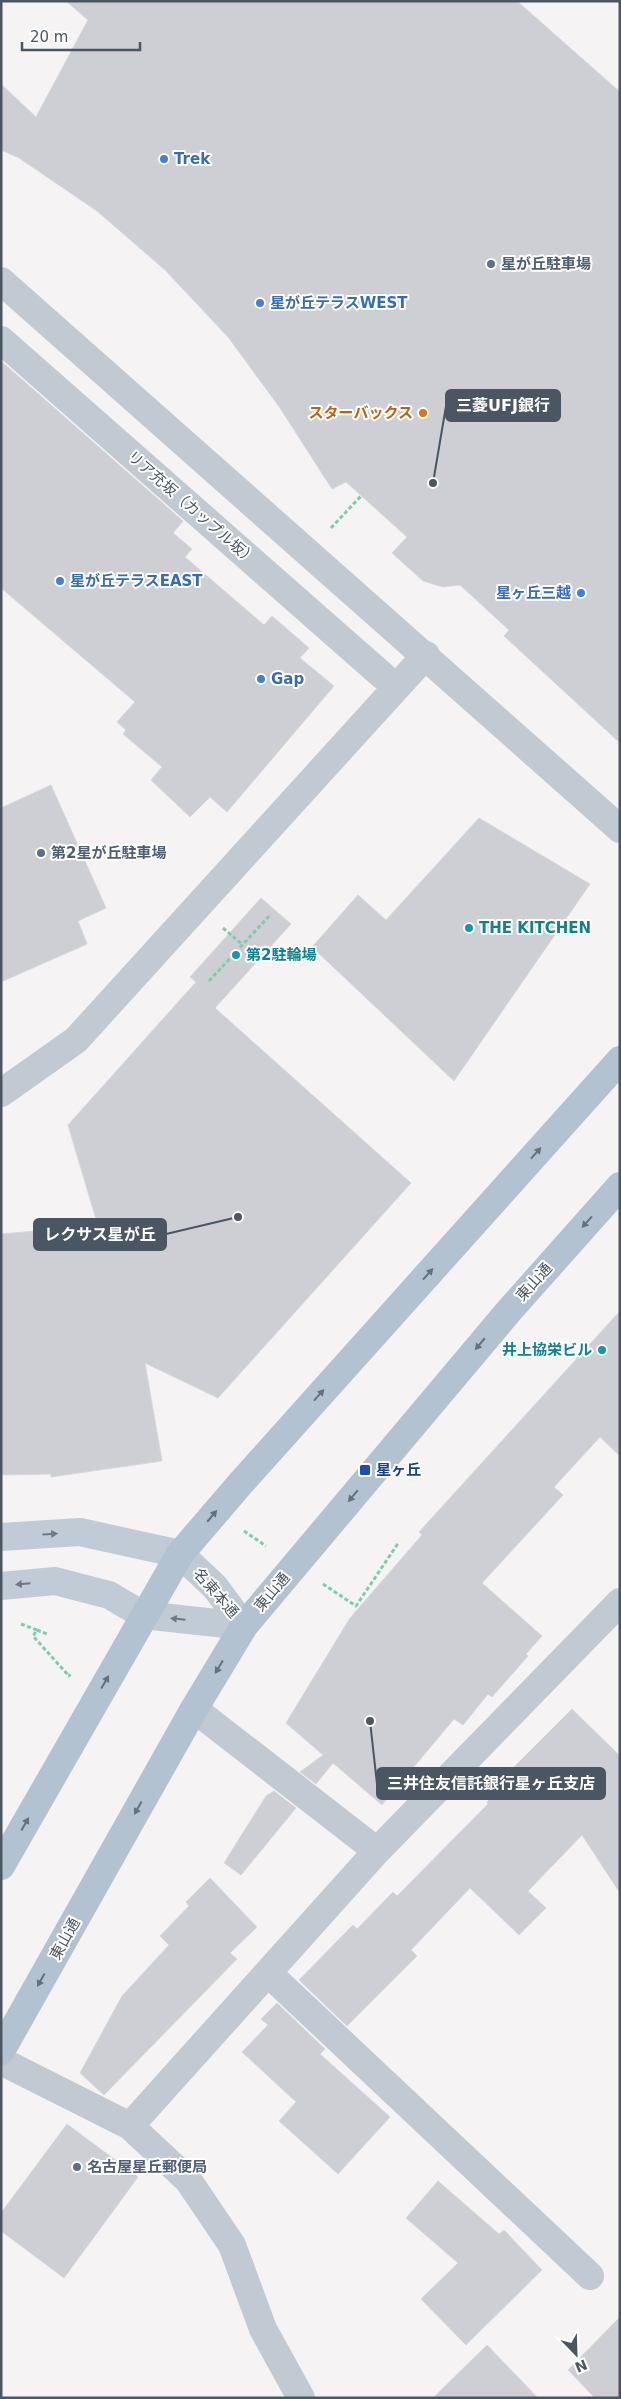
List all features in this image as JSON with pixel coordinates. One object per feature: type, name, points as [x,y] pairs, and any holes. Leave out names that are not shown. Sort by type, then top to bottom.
[{"type":"main road","points":[[1,1866],[143,1615],[180,1554],[240,1484],[620,1060]]},
{"type":"main road","name":"東山通","points":[[1,2051],[194,1708],[244,1626],[508,1312],[620,1186]]},
{"type":"main road","points":[[1,1537],[80,1532],[180,1554]]},
{"type":"main road","name":"名東本通","points":[[180,1554],[215,1587],[244,1626]]},
{"type":"main road","name":"名東本通","points":[[1,1586],[55,1581],[109,1595],[143,1615],[244,1626]]},
{"type":"street","points":[[1,281],[620,828]]},
{"type":"street","name":"リア充坂（カップル坂）","points":[[1,340],[382,676]]},
{"type":"street","points":[[1,1093],[76,1040],[426,655]]},
{"type":"street","points":[[130,2126],[377,1851],[620,1602]]},
{"type":"street","points":[[194,1708],[377,1851]]},
{"type":"street","points":[[268,1973],[590,2276]]},
{"type":"street","points":[[1,2061],[130,2126],[188,2180],[232,2245],[263,2329],[301,2398]]},
{"type":"path","points":[[209,981],[271,914]]},
{"type":"path","points":[[217,923],[243,945]]},
{"type":"path","points":[[356,1606],[400,1542]]},
{"type":"path","points":[[21,1624],[47,1634]]},
{"type":"path","points":[[37,1630],[34,1636],[69,1676]]},
{"type":"building","points":[[66,1],[517,1],[620,92],[620,743],[504,636],[509,630],[460,585],[443,587],[423,581],[392,553],[407,537],[346,482],[332,489],[280,408],[228,337],[165,270],[97,211],[19,158],[1,150],[1,84],[36,117],[88,20]]},
{"type":"building","name":"星が丘テラスEAST","points":[[1,361],[183,521],[173,533],[192,549],[185,557],[264,625],[272,616],[309,648],[300,658],[334,686],[227,812],[210,797],[190,817],[151,780],[162,767],[123,734],[126,730],[117,722],[135,702],[1,588]]},
{"type":"building","name":"第2星が丘駐車場","points":[[51,785],[106,908],[78,921],[87,944],[1,982],[1,808]]},
{"type":"building","name":"THE KITCHEN","points":[[479,818],[590,884],[454,1081],[312,947],[358,895],[386,920]]},
{"type":"building","points":[[261,898],[291,924],[215,1008],[411,1183],[218,1398],[145,1363],[162,1461],[51,1477],[51,1474],[1,1475],[1,1234],[98,1226],[68,1125],[196,982],[190,977]]},
{"type":"building","points":[[620,1311],[620,1456],[600,1437],[554,1487],[563,1495],[482,1583],[542,1636],[526,1654],[528,1656],[492,1697],[488,1694],[463,1725],[454,1719],[382,1805],[333,1763],[316,1784],[300,1772],[323,1755],[286,1723],[350,1618],[422,1535],[419,1532]]},
{"type":"building","points":[[572,1709],[620,1756],[620,1893],[582,1835],[528,1891],[546,1908],[519,1935],[470,1888],[411,1950],[417,1956],[347,2026],[299,1980],[353,1925],[357,1929],[393,1892],[397,1896],[488,1804],[487,1802],[516,1771],[513,1768]]},
{"type":"building","points":[[274,1791],[296,1808],[241,1875],[224,1863],[266,1796]]},
{"type":"building","points":[[210,1878],[257,1927],[230,1953],[237,1959],[104,2095],[80,2073],[122,1996],[169,1945],[160,1936],[189,1906],[186,1902]]},
{"type":"building","points":[[277,2003],[325,2049],[320,2054],[390,2117],[338,2174],[279,2121],[296,2102],[242,2052],[268,2025],[261,2019]]},
{"type":"building","points":[[67,2124],[138,2177],[64,2278],[1,2231],[1,2213]]},
{"type":"building","points":[[438,2181],[499,2234],[504,2230],[542,2270],[466,2345],[421,2299],[458,2263],[406,2218]]},
{"type":"building","points":[[620,2317],[620,2398],[595,2398],[568,2370]]},
{"type":"building","points":[[487,2345],[538,2398],[433,2398]]},
{"type":"place","name":"Trek","points":[[164,159]]},
{"type":"place","name":"星が丘駐車場","points":[[491,264]]},
{"type":"place","name":"星が丘テラスWEST","points":[[260,303]]},
{"type":"place","name":"スターバックス","points":[[423,413]]},
{"type":"place","name":"三菱UFJ銀行","points":[[433,483]]},
{"type":"place","name":"星が丘テラスEAST","points":[[60,581]]},
{"type":"place","name":"星ヶ丘三越","points":[[581,593]]},
{"type":"place","name":"Gap","points":[[261,679]]},
{"type":"place","name":"第2星が丘駐車場","points":[[41,853]]},
{"type":"place","name":"THE KITCHEN","points":[[469,928]]},
{"type":"place","name":"第2駐輪場","points":[[236,955]]},
{"type":"place","name":"レクサス星が丘","points":[[238,1217]]},
{"type":"place","name":"井上協栄ビル","points":[[602,1350]]},
{"type":"place","name":"星ヶ丘","points":[[365,1470]]},
{"type":"place","name":"三井住友信託銀行星ヶ丘支店","points":[[370,1721]]},
{"type":"place","name":"名古屋星丘郵便局","points":[[77,2167]]}]
